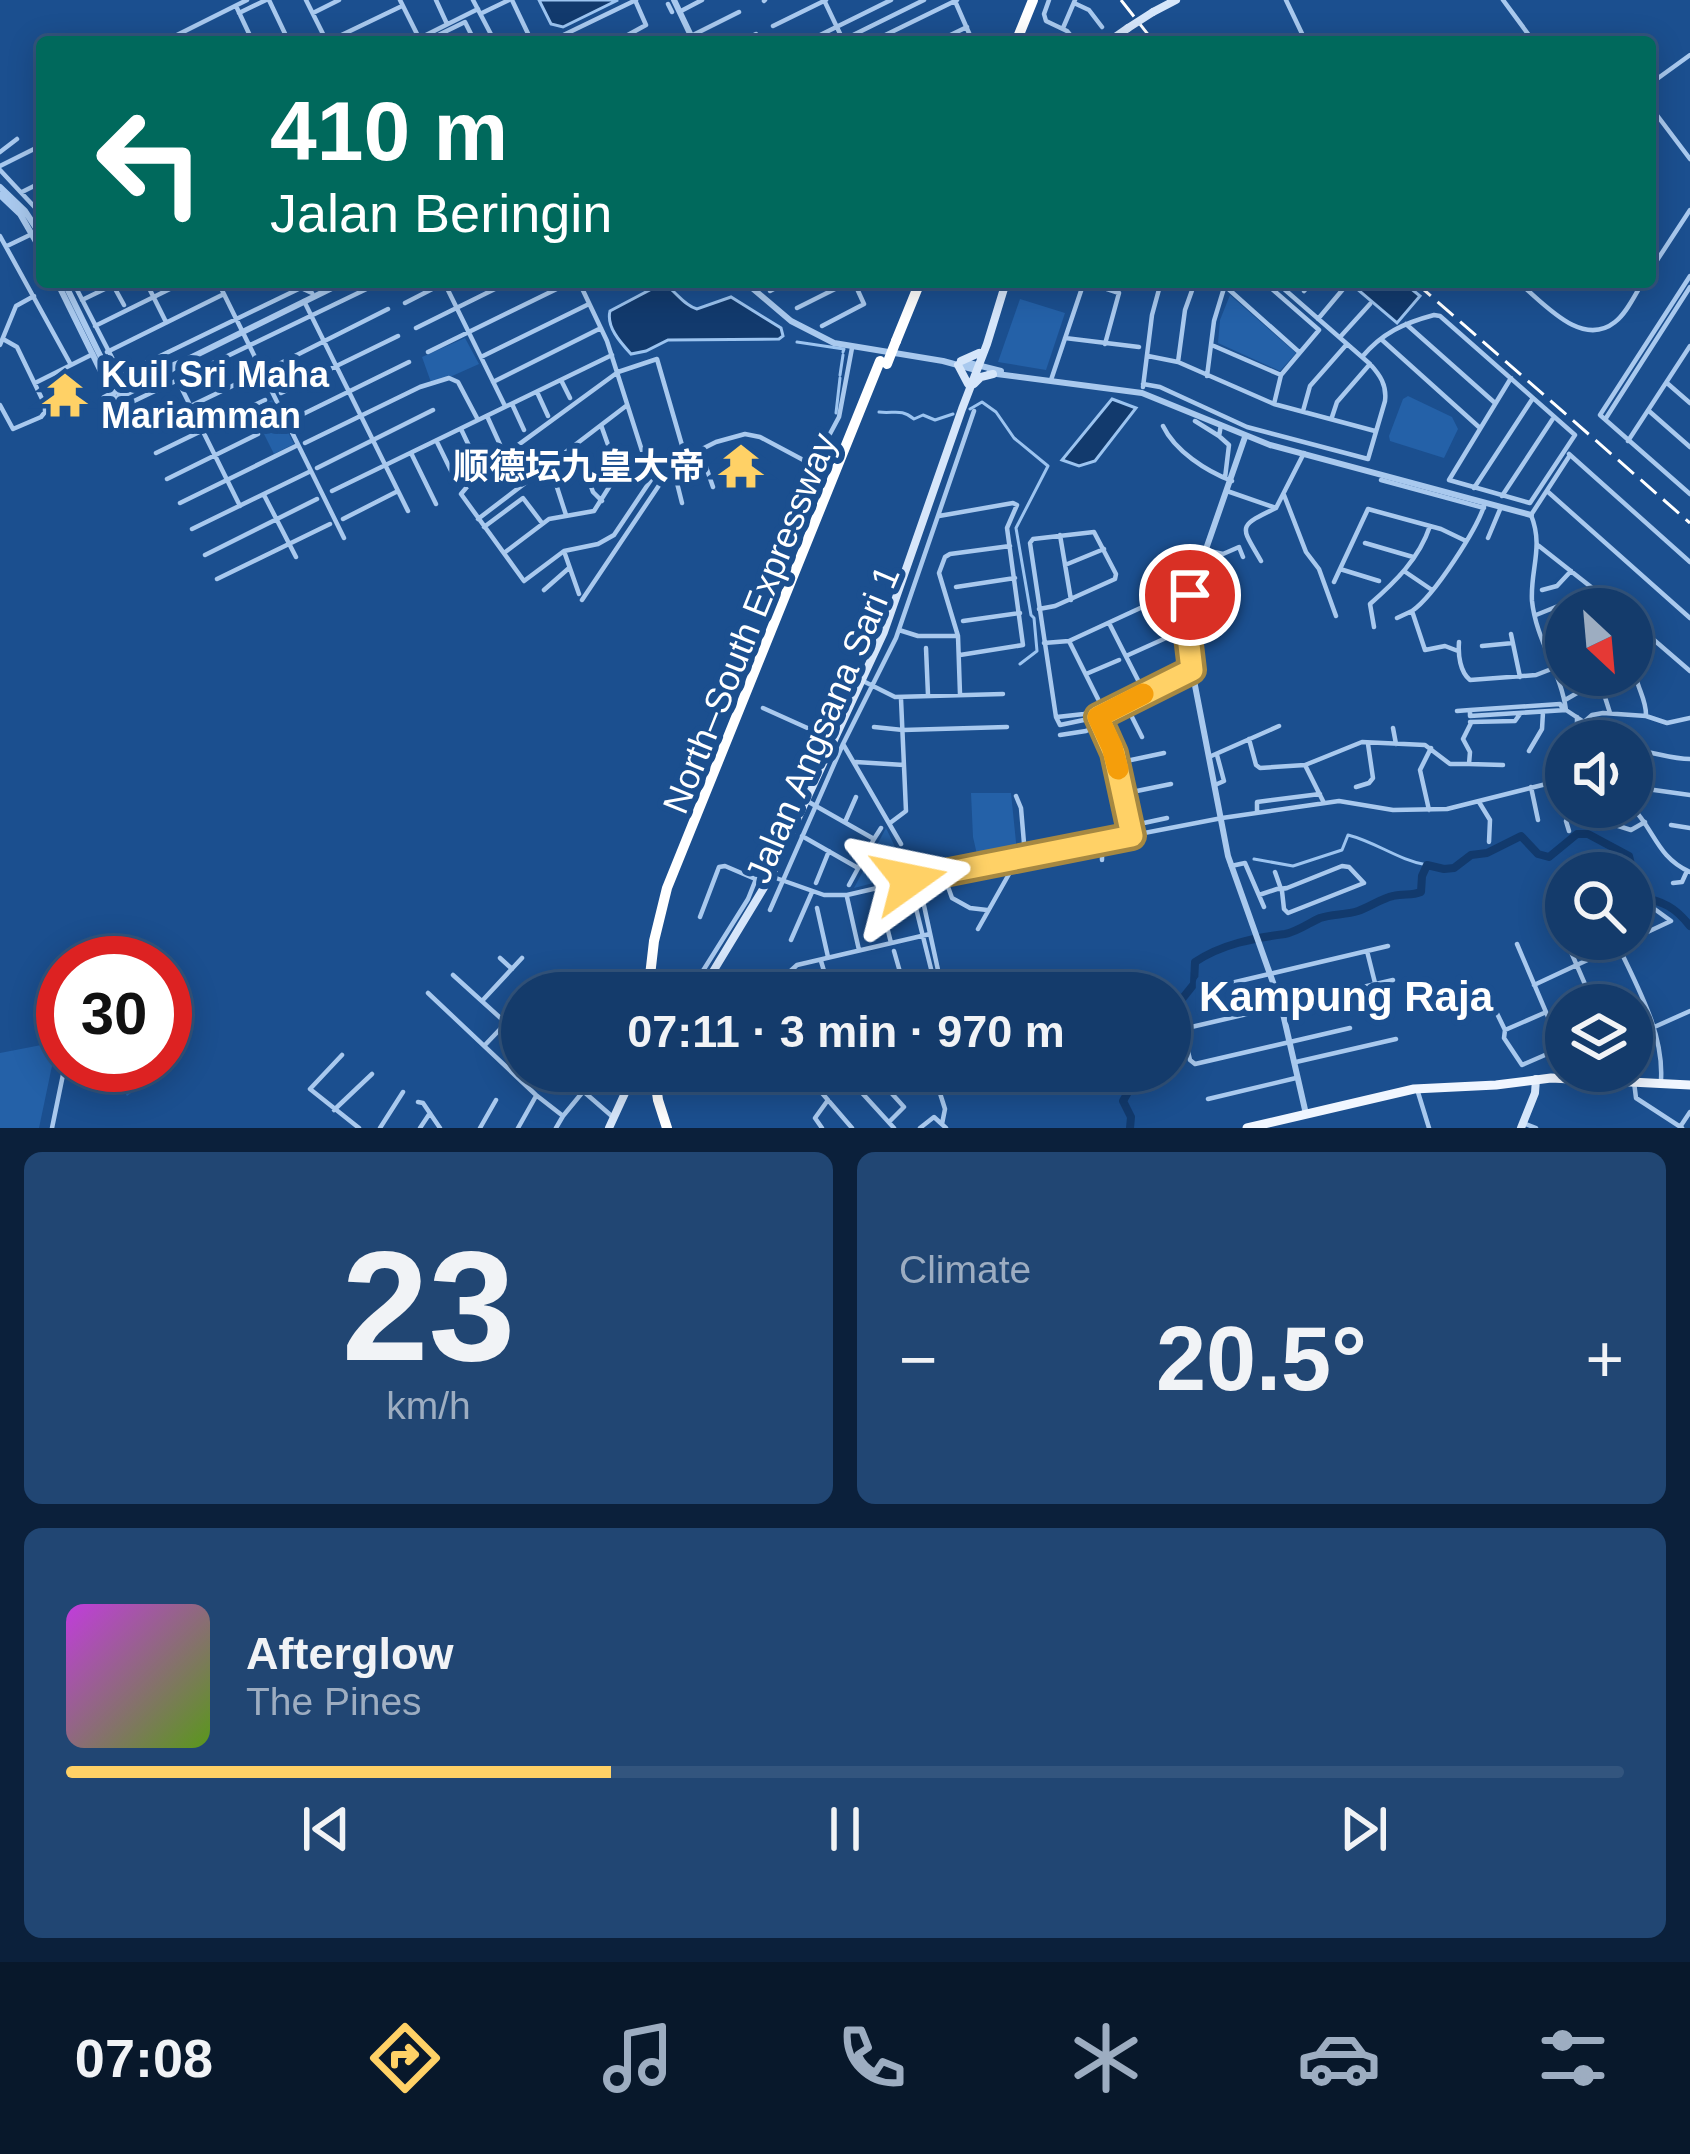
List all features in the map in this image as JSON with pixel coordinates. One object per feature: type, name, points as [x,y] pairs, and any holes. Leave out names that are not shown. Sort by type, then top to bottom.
[{"type":"highway","points":[[1015,36],[1030,0]]},
{"type":"highway","name":"North–South Expressway","points":[[654,972],[674,890],[914,288]]},
{"type":"highway","points":[[660,1092],[670,1128]]},
{"type":"main road","points":[[1117,36],[1176,0]]},
{"type":"main road","points":[[713,972],[812,803],[828,754],[838,742],[839,728],[884,632],[1004,288]]},
{"type":"main road","points":[[970,385],[959,363],[981,354]]},
{"type":"main road","points":[[970,385],[993,372],[981,354]]},
{"type":"main road","points":[[1247,1128],[1417,1089],[1545,1078]]},
{"type":"main road","points":[[1522,1125],[1535,1093],[1534,1079]]},
{"type":"main road","points":[[1653,1083],[1690,1085]]},
{"type":"main road","points":[[612,1125],[628,1092]]},
{"type":"street","points":[[237,9],[247,0]]},
{"type":"street","points":[[176,36],[267,0],[287,36]]},
{"type":"street","points":[[306,0],[324,36]]},
{"type":"street","points":[[313,13],[339,0]]},
{"type":"street","points":[[436,0],[448,24]]},
{"type":"street","points":[[473,0],[492,36]]},
{"type":"street","points":[[424,36],[511,0],[529,36]]},
{"type":"street","points":[[562,36],[635,0],[646,25],[626,36]]},
{"type":"street","points":[[676,12],[702,0]]},
{"type":"street","points":[[773,26],[825,0],[840,36]]},
{"type":"street","points":[[818,36],[891,0]]},
{"type":"street","points":[[852,36],[924,0]]},
{"type":"street","points":[[1049,0],[1045,19],[1070,36]]},
{"type":"street","points":[[1286,0],[1303,36]]},
{"type":"street","points":[[1503,0],[1530,36]]},
{"type":"street","points":[[671,1],[691,36]]},
{"type":"street","points":[[884,36],[956,1],[971,36]]},
{"type":"street","points":[[1063,29],[1075,2],[1089,10],[1102,27]]},
{"type":"street","points":[[338,36],[401,3],[417,36]]},
{"type":"street","points":[[237,9],[251,36]]},
{"type":"street","points":[[698,36],[740,12]]},
{"type":"street","points":[[436,36],[465,22],[473,36]]},
{"type":"street","points":[[948,36],[967,27]]},
{"type":"street","points":[[752,36],[756,34]]},
{"type":"street","points":[[1656,80],[1690,55]]},
{"type":"street","points":[[1656,114],[1690,159]]},
{"type":"street","points":[[0,152],[17,139]]},
{"type":"street","points":[[36,148],[0,168],[36,207]]},
{"type":"street","points":[[22,191],[36,185]]},
{"type":"street","points":[[0,191],[25,211],[36,230]]},
{"type":"street","points":[[1656,262],[1690,210]]},
{"type":"street","points":[[7,246],[36,235]]},
{"type":"street","points":[[0,236],[71,365]]},
{"type":"street","points":[[1690,275],[1688,286],[1600,414],[1690,494]]},
{"type":"street","points":[[63,288],[118,393],[130,403],[369,288]]},
{"type":"street","points":[[76,288],[94,326],[99,353],[124,375],[301,288],[317,293]]},
{"type":"street","points":[[82,300],[107,288]]},
{"type":"street","points":[[115,288],[124,305]]},
{"type":"street","points":[[149,288],[166,322]]},
{"type":"street","points":[[94,326],[172,288]]},
{"type":"street","points":[[221,288],[302,444],[344,538]]},
{"type":"street","points":[[313,288],[317,293]]},
{"type":"street","points":[[118,393],[329,288]]},
{"type":"street","points":[[405,304],[434,288]]},
{"type":"street","points":[[448,288],[493,382],[524,430]]},
{"type":"street","points":[[416,328],[497,288]]},
{"type":"street","points":[[428,352],[562,288]]},
{"type":"street","points":[[579,288],[612,355],[651,479]]},
{"type":"street","points":[[752,288],[819,338],[853,348],[1010,375],[1160,387],[1247,427],[1368,459],[1386,393],[1381,378],[1283,288]]},
{"type":"street","points":[[770,290],[774,288]]},
{"type":"street","points":[[797,308],[839,288]]},
{"type":"street","points":[[822,326],[864,304],[855,288]]},
{"type":"street","points":[[1051,380],[1082,288]]},
{"type":"street","points":[[1103,288],[1119,293],[1105,344]]},
{"type":"street","points":[[1142,389],[1160,288]]},
{"type":"street","points":[[1178,362],[1185,310],[1194,288]]},
{"type":"street","points":[[1207,376],[1220,288]]},
{"type":"street","points":[[1226,288],[1300,352]]},
{"type":"street","points":[[1271,288],[1319,330],[1281,375],[1274,404]]},
{"type":"street","points":[[1304,291],[1307,288]]},
{"type":"street","points":[[1318,319],[1344,288]]},
{"type":"street","points":[[1525,288],[1573,327],[1592,330],[1618,320],[1638,288]]},
{"type":"street","points":[[292,292],[317,293]]},
{"type":"street","points":[[35,383],[224,294]]},
{"type":"street","points":[[0,405],[14,429],[41,417],[46,407],[15,346],[2,342],[16,306],[34,296]]},
{"type":"street","points":[[304,302],[408,511]]},
{"type":"street","points":[[481,357],[589,304]]},
{"type":"street","points":[[1340,338],[1370,304]]},
{"type":"street","points":[[0,310],[12,315]]},
{"type":"street","points":[[271,368],[388,310]]},
{"type":"street","points":[[1362,357],[1379,337],[1438,314],[1575,435],[1531,515],[1538,545],[1535,615],[1545,647]]},
{"type":"street","points":[[1406,324],[1495,403]]},
{"type":"street","points":[[493,382],[601,328]]},
{"type":"street","points":[[280,393],[398,336]]},
{"type":"street","points":[[1379,337],[1480,428]]},
{"type":"street","points":[[1065,338],[1139,347]]},
{"type":"street","points":[[1303,411],[1310,386],[1347,344]]},
{"type":"street","points":[[1212,345],[1281,375]]},
{"type":"street","points":[[1628,440],[1690,346]]},
{"type":"street","points":[[564,551],[580,597],[670,466],[716,442],[745,434],[760,436],[804,461],[817,460],[839,417],[853,348]]},
{"type":"street","points":[[332,491],[612,355]]},
{"type":"street","points":[[1148,356],[1178,362],[1274,404],[1377,431]]},
{"type":"street","points":[[682,449],[664,459],[611,538],[564,551],[524,580],[461,494],[477,475],[618,372],[658,359],[688,466]]},
{"type":"street","points":[[292,418],[409,362]]},
{"type":"street","points":[[1332,418],[1337,401],[1370,364]]},
{"type":"street","points":[[145,428],[255,375]]},
{"type":"street","points":[[1511,378],[1449,476],[1451,482],[1530,503],[1568,453]]},
{"type":"street","points":[[180,503],[438,380],[457,380],[478,420]]},
{"type":"street","points":[[561,380],[570,398]]},
{"type":"street","points":[[178,381],[240,506]]},
{"type":"street","points":[[1666,383],[1690,403]]},
{"type":"street","points":[[1142,389],[1245,436],[1484,505]]},
{"type":"street","points":[[537,392],[548,416]]},
{"type":"street","points":[[1474,488],[1533,398]]},
{"type":"street","points":[[156,453],[265,400]]},
{"type":"street","points":[[478,519],[627,405]]},
{"type":"street","points":[[192,530],[433,410]]},
{"type":"street","points":[[1648,410],[1690,447]]},
{"type":"street","name":"Jalan Angsana Sari 1","points":[[770,910],[838,742],[898,634],[974,411]]},
{"type":"street","points":[[487,416],[502,449]]},
{"type":"street","points":[[1502,496],[1554,417]]},
{"type":"street","points":[[1195,421],[1229,445],[1228,491],[1190,595],[1188,672],[1213,755],[1231,866],[1281,1005],[1306,1114]]},
{"type":"street","points":[[503,554],[542,523],[594,511],[602,501],[618,473],[601,425]]},
{"type":"street","points":[[1219,436],[1221,425]]},
{"type":"street","points":[[1162,426],[1173,443],[1228,479]]},
{"type":"street","points":[[460,429],[478,465]]},
{"type":"street","points":[[167,479],[258,434]]},
{"type":"street","points":[[1228,479],[1245,436]]},
{"type":"street","points":[[436,441],[458,485]]},
{"type":"street","points":[[411,453],[436,504]]},
{"type":"street","points":[[1261,561],[1244,531],[1251,520],[1276,508],[1304,453]]},
{"type":"street","points":[[1568,453],[1690,562]]},
{"type":"street","points":[[945,456],[957,460]]},
{"type":"street","points":[[581,459],[593,492],[602,501]]},
{"type":"street","points":[[682,503],[675,475],[688,466],[704,461],[713,487]]},
{"type":"street","points":[[554,478],[566,515]]},
{"type":"street","points":[[1381,480],[1531,515]]},
{"type":"street","points":[[344,518],[398,491]]},
{"type":"street","points":[[1228,491],[1276,508]]},
{"type":"street","points":[[1547,491],[1690,618]]},
{"type":"street","points":[[263,495],[296,557]]},
{"type":"street","points":[[1284,495],[1336,616]]},
{"type":"street","points":[[484,527],[523,498],[542,523]]},
{"type":"street","points":[[205,555],[317,500]]},
{"type":"street","points":[[937,516],[1013,503],[1017,507],[1008,526],[1022,646],[960,655]]},
{"type":"street","points":[[1397,618],[1424,602],[1466,541],[1484,505]]},
{"type":"street","points":[[1488,538],[1501,507]]},
{"type":"street","points":[[1334,582],[1368,508],[1466,541]]},
{"type":"street","points":[[217,579],[330,524]]},
{"type":"street","points":[[1374,627],[1370,604],[1404,571],[1430,526]]},
{"type":"street","points":[[1039,609],[1071,600],[1116,577],[1094,532],[1031,541],[1039,609],[1056,717],[1062,726],[1098,717],[1143,690]]},
{"type":"street","points":[[1060,535],[1071,600]]},
{"type":"street","points":[[1365,543],[1413,557]]},
{"type":"street","points":[[1538,545],[1594,588]]},
{"type":"street","points":[[960,694],[958,636],[939,573],[950,554],[1010,546]]},
{"type":"street","points":[[1205,550],[1227,553],[1239,548],[1243,557]]},
{"type":"street","points":[[1065,565],[1104,549]]},
{"type":"street","points":[[911,556],[922,560]]},
{"type":"street","points":[[544,590],[569,568]]},
{"type":"street","points":[[1340,569],[1379,581]]},
{"type":"street","points":[[1542,590],[1557,586],[1572,570]]},
{"type":"street","points":[[1404,571],[1432,590]]},
{"type":"street","points":[[956,586],[1015,578]]},
{"type":"street","points":[[1044,643],[1069,641],[1149,604]]},
{"type":"street","points":[[1412,611],[1425,650],[1445,646],[1458,651]]},
{"type":"street","points":[[1535,615],[1545,611]]},
{"type":"street","points":[[963,621],[1020,613]]},
{"type":"street","points":[[1109,622],[1143,690]]},
{"type":"street","points":[[884,632],[958,636]]},
{"type":"street","points":[[1511,634],[1520,677]]},
{"type":"street","points":[[1086,674],[1166,638]]},
{"type":"street","points":[[1653,639],[1690,671]]},
{"type":"street","points":[[1069,641],[1098,699]]},
{"type":"street","points":[[1459,642],[1468,680],[1545,672]]},
{"type":"street","points":[[1482,646],[1513,643]]},
{"type":"street","points":[[926,648],[928,695]]},
{"type":"street","points":[[1056,717],[1084,714],[1188,672]]},
{"type":"street","points":[[822,735],[849,675],[901,697],[1003,694]]},
{"type":"street","points":[[1563,696],[1565,710]]},
{"type":"street","points":[[1564,700],[1571,696]]},
{"type":"street","points":[[1605,696],[1610,713]]},
{"type":"street","points":[[1643,696],[1646,716]]},
{"type":"street","points":[[890,823],[906,812],[901,697]]},
{"type":"street","points":[[1470,717],[1560,704],[1582,720]]},
{"type":"street","points":[[1060,735],[1102,726],[1144,706]]},
{"type":"street","points":[[763,708],[838,742],[901,844]]},
{"type":"street","points":[[1457,711],[1470,717],[1565,710]]},
{"type":"street","points":[[1528,751],[1542,729],[1543,712]]},
{"type":"street","points":[[1130,713],[1142,737]]},
{"type":"street","points":[[1586,720],[1610,713],[1667,723],[1690,718]]},
{"type":"street","points":[[1098,717],[1116,763],[1132,836]]},
{"type":"street","points":[[1469,764],[1463,739],[1470,717]]},
{"type":"street","points":[[1213,755],[1279,726]]},
{"type":"street","points":[[874,727],[1007,727]]},
{"type":"street","points":[[822,735],[839,728]]},
{"type":"street","points":[[1393,728],[1396,744]]},
{"type":"street","points":[[822,735],[828,754]]},
{"type":"street","points":[[1249,740],[1260,768],[1305,764],[1358,743],[1431,748],[1456,766],[1503,765]]},
{"type":"street","points":[[1356,787],[1373,778],[1368,743]]},
{"type":"street","points":[[1429,811],[1420,770],[1431,748]]},
{"type":"street","points":[[1653,752],[1690,759]]},
{"type":"street","points":[[1116,763],[1164,753]]},
{"type":"street","points":[[854,762],[904,765]]},
{"type":"street","points":[[1305,764],[1324,802]]},
{"type":"street","points":[[700,917],[719,867],[725,866],[756,879],[827,896],[847,895],[1222,818],[1345,801],[1429,811],[1545,783]]},
{"type":"street","points":[[1123,794],[1171,784]]},
{"type":"street","points":[[1531,787],[1538,820]]},
{"type":"street","points":[[1653,789],[1690,795]]},
{"type":"street","points":[[1257,813],[1257,802],[1320,794]]},
{"type":"street","points":[[1016,796],[1025,856]]},
{"type":"street","points":[[844,822],[856,797]]},
{"type":"street","points":[[1479,802],[1490,820],[1489,842]]},
{"type":"street","points":[[812,803],[874,839]]},
{"type":"street","points":[[1130,826],[1167,818]]},
{"type":"street","points":[[1670,826],[1690,828]]},
{"type":"street","points":[[850,885],[881,828]]},
{"type":"street","points":[[1648,828],[1666,858],[1688,871],[1682,882],[1673,884]]},
{"type":"street","points":[[802,836],[858,868]]},
{"type":"street","points":[[1102,841],[1102,860]]},
{"type":"street","points":[[816,883],[829,851]]},
{"type":"street","points":[[978,928],[1011,869],[1011,859]]},
{"type":"street","points":[[1231,866],[1246,862],[1264,907]]},
{"type":"street","points":[[1259,895],[1281,889],[1346,866],[1364,883],[1288,913],[1284,909],[1281,889],[1274,872]]},
{"type":"street","points":[[987,910],[970,908],[952,898],[947,884],[1011,869]]},
{"type":"street","points":[[918,878],[935,972]]},
{"type":"street","points":[[702,972],[756,879]]},
{"type":"street","points":[[909,880],[927,934]]},
{"type":"street","points":[[878,888],[900,972]]},
{"type":"street","points":[[791,940],[812,892]]},
{"type":"street","points":[[847,895],[859,950]]},
{"type":"street","points":[[817,908],[825,972]]},
{"type":"street","points":[[1653,908],[1671,921],[1653,928]]},
{"type":"street","points":[[787,972],[797,965],[893,947],[927,934]]},
{"type":"street","points":[[1517,944],[1545,1010]]},
{"type":"street","points":[[1210,988],[1388,946]]},
{"type":"street","points":[[1367,951],[1375,983]]},
{"type":"street","points":[[500,958],[512,968]]},
{"type":"street","points":[[482,1001],[522,958]]},
{"type":"street","points":[[1575,960],[1585,984]]},
{"type":"street","points":[[1534,985],[1586,960]]},
{"type":"street","points":[[1625,960],[1654,1028],[1661,1084]]},
{"type":"street","points":[[454,975],[501,1018]]},
{"type":"street","points":[[1349,1028],[1196,1064],[1190,1060],[1184,1034],[1187,1028],[1393,980]]},
{"type":"street","points":[[428,993],[562,1116]]},
{"type":"street","points":[[1490,999],[1505,1030],[1504,1038],[1534,1079]]},
{"type":"street","points":[[1654,1028],[1690,1011]]},
{"type":"street","points":[[1505,1030],[1545,1012]]},
{"type":"street","points":[[484,1046],[501,1028]]},
{"type":"street","points":[[1294,1062],[1396,1039]]},
{"type":"street","points":[[342,1055],[310,1087],[359,1128]]},
{"type":"street","points":[[1525,1065],[1545,1056]]},
{"type":"street","points":[[334,1109],[372,1074]]},
{"type":"street","points":[[1208,1099],[1298,1077]]},
{"type":"street","points":[[1417,1089],[1429,1128]]},
{"type":"street","points":[[52,1128],[59,1092]]},
{"type":"street","points":[[380,1128],[404,1092]]},
{"type":"street","points":[[821,1092],[852,1128]]},
{"type":"street","points":[[861,1092],[891,1125],[904,1107],[890,1092]]},
{"type":"street","points":[[940,1092],[944,1126]]},
{"type":"street","points":[[1634,1092],[1637,1100],[1681,1127],[1690,1112]]},
{"type":"street","points":[[556,1128],[583,1093],[612,1125]]},
{"type":"street","points":[[518,1128],[536,1095]]},
{"type":"street","points":[[480,1128],[496,1100]]},
{"type":"street","points":[[822,1128],[815,1118],[828,1100]]},
{"type":"street","points":[[418,1102],[440,1128]]},
{"type":"street","points":[[420,1128],[430,1113]]},
{"type":"street","points":[[920,1128],[934,1117],[944,1126]]},
{"type":"street","points":[[1522,1125],[1537,1128]]},
{"type":"shaded area","points":[[539,0],[618,0],[563,27],[551,24]]},
{"type":"shaded area","points":[[654,288],[669,288],[697,309],[731,297],[781,328],[783,336],[668,340],[631,354],[612,329],[610,311]]},
{"type":"shaded area","points":[[1410,288],[1420,296],[1397,323],[1357,289]]},
{"type":"shaded area","points":[[1230,295],[1296,353],[1280,371],[1218,343],[1220,320]]},
{"type":"shaded area","points":[[1020,299],[1065,313],[1046,370],[998,362]]},
{"type":"shaded area","points":[[465,338],[479,364],[432,385],[422,357]]},
{"type":"shaded area","points":[[1408,396],[1452,417],[1458,429],[1444,458],[1390,441]]},
{"type":"shaded area","points":[[1112,399],[1136,408],[1095,461],[1079,466],[1062,460]]},
{"type":"shaded area","points":[[272,400],[294,444],[274,454],[252,410]]},
{"type":"shaded area","points":[[971,793],[1011,793],[1017,852],[978,859]]},
{"type":"shaded area","points":[[886,828],[908,874],[854,888]]},
{"type":"shaded area","points":[[36,1046],[36,1092],[47,1092],[39,1128],[0,1128],[0,1053]]},
{"type":"waterway","points":[[797,342],[843,352]]},
{"type":"waterway","points":[[840,375],[843,355]]},
{"type":"waterway","points":[[836,413],[840,378]]},
{"type":"waterway","points":[[970,409],[982,402],[996,412],[1014,438],[1048,466],[1016,528],[1037,651],[1020,664]]},
{"type":"waterway","points":[[879,412],[935,420],[953,414]]},
{"type":"waterway","points":[[1191,988],[1195,962],[1205,956],[1238,943],[1289,933],[1320,918],[1358,911],[1389,897],[1421,892],[1427,865],[1454,868],[1471,855],[1487,853],[1521,836],[1538,854],[1549,857],[1577,834],[1588,834],[1629,856],[1639,897],[1668,906],[1690,926]]},
{"type":"waterway","points":[[1254,859],[1293,866],[1342,850],[1348,835],[1427,865]]},
{"type":"waterway","points":[[1128,1092],[1123,1101],[1131,1117],[1130,1128]]},
{"type":"railway","points":[[1121,0],[1149,36]]},
{"type":"railway","points":[[1422,288],[1690,523]]},
{"type":"slow traffic","points":[[1118,769],[1098,717],[1143,694]]},
{"type":"place","name":"Kuil Sri Maha Mariamman","points":[[65,395]]},
{"type":"place","name":"顺德坛九皇大帝","points":[[741,466]]},
{"type":"district","name":"Kampung Raja","points":[[1346,996]]},
{"type":"route","points":[[909,880],[1132,836],[1114,753],[1098,717],[1192,670],[1187,628],[1190,595]]}]
